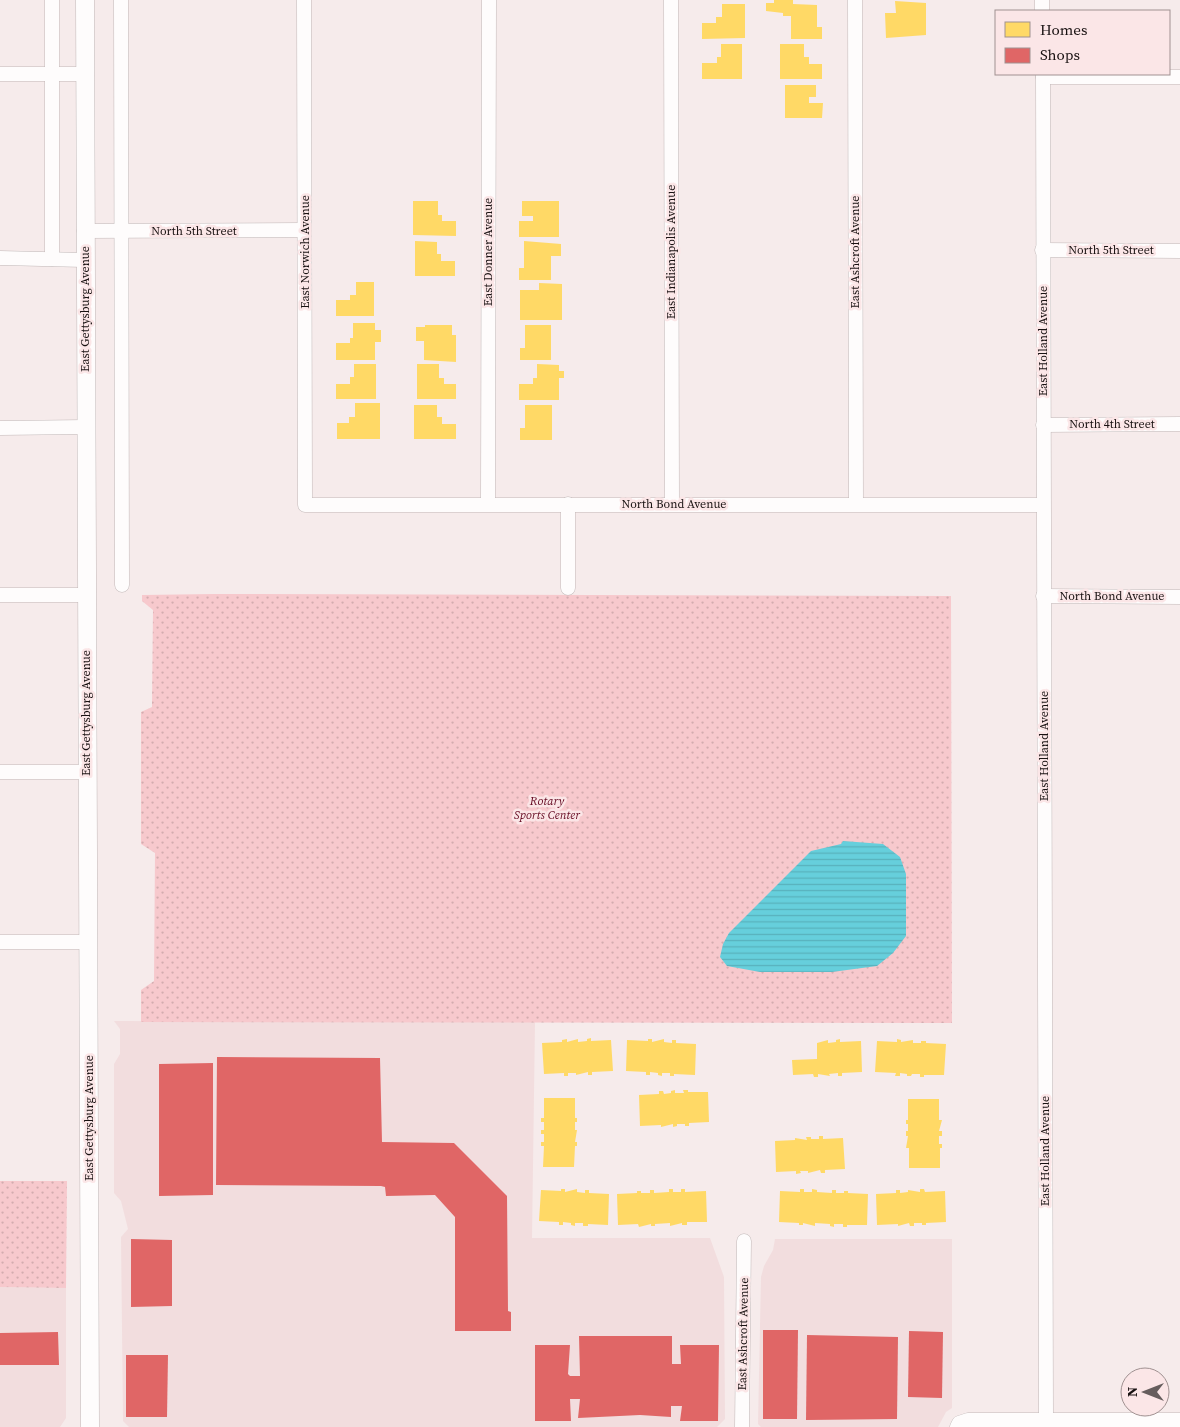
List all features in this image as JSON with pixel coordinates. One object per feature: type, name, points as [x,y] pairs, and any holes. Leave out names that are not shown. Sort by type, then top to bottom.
[{"type":"street","points":[[52,0],[52,259]]},
{"type":"street","name":"East Gettysburg Avenue","points":[[85,0],[85,595],[90,1427]]},
{"type":"street","points":[[121,0],[122,585]]},
{"type":"street","name":"East Norwich Avenue","points":[[304,0],[305,505]]},
{"type":"street","name":"East Donner Avenue","points":[[488,0],[488,504]]},
{"type":"street","name":"East Indianapolis Avenue","points":[[671,0],[672,504]]},
{"type":"street","name":"East Ashcroft Avenue","points":[[855,0],[856,504]]},
{"type":"street","points":[[0,74],[84,74]]},
{"type":"street","points":[[1043,75],[1180,77]]},
{"type":"street","name":"East Holland Avenue","points":[[1043,75],[1046,1419]]},
{"type":"street","name":"North 5th Street","points":[[84,231],[304,230]]},
{"type":"street","name":"North 5th Street","points":[[1042,250],[1180,251]]},
{"type":"street","points":[[0,258],[84,260]]},
{"type":"street","name":"North 4th Street","points":[[1043,425],[1180,424]]},
{"type":"street","points":[[0,428],[86,427]]},
{"type":"street","points":[[568,504],[568,588]]},
{"type":"street","name":"North Bond Avenue","points":[[305,505],[1043,505]]},
{"type":"street","points":[[0,595],[85,595]]},
{"type":"street","name":"North Bond Avenue","points":[[1043,596],[1180,597]]},
{"type":"street","points":[[0,772],[87,772]]},
{"type":"street","points":[[0,942],[87,942]]},
{"type":"street","name":"East Ashcroft Avenue","points":[[742,1427],[744,1241]]},
{"type":"street","points":[[956,1427],[959,1423],[968,1420],[1180,1420]]},
{"type":"shaded area","points":[[114,1021],[535,1022],[532,1238],[710,1238],[724,1277],[725,1419],[717,1427],[129,1427],[123,1421],[121,1237],[128,1229],[121,1201],[114,1193],[114,1064],[120,1054],[120,1029]]},
{"type":"shaded area","points":[[775,1239],[952,1239],[952,1408],[946,1412],[938,1427],[761,1427],[758,1424],[761,1277],[764,1266],[773,1250]]},
{"type":"shaded area","points":[[0,1287],[66,1288],[66,1418],[60,1427],[0,1427]]},
{"type":"green space","name":"Rotary Sports Center","points":[[142,595],[951,596],[952,1023],[141,1022],[141,990],[154,981],[155,853],[141,844],[141,712],[152,707],[153,610],[142,601]]},
{"type":"green space","points":[[0,1181],[67,1181],[66,1288],[0,1287]]},
{"type":"water","points":[[843,841],[883,844],[900,857],[906,874],[906,936],[893,953],[877,966],[832,972],[760,972],[727,966],[720,957],[723,944],[729,933],[811,851],[841,844]]},
{"type":"building: Homes","points":[[774,0],[793,0],[793,4],[817,5],[817,27],[822,27],[822,39],[791,39],[791,16],[783,16],[783,13],[766,11],[766,3],[774,3]]},
{"type":"building: Homes","points":[[895,1],[926,3],[926,35],[886,38],[885,13],[896,13]]},
{"type":"building: Homes","points":[[722,4],[745,4],[745,38],[702,39],[702,23],[716,23],[716,17],[722,17]]},
{"type":"building: Homes","points":[[721,44],[742,44],[742,79],[702,79],[702,63],[717,63],[717,57],[721,57]]},
{"type":"building: Homes","points":[[780,44],[804,44],[804,57],[809,57],[809,64],[822,64],[822,79],[780,79]]},
{"type":"building: Homes","points":[[785,85],[816,85],[816,97],[809,97],[809,103],[823,103],[822,118],[785,118]]},
{"type":"building: Homes","points":[[413,201],[438,201],[438,215],[442,215],[442,221],[456,221],[456,236],[413,235]]},
{"type":"building: Homes","points":[[522,201],[559,201],[559,237],[519,237],[519,221],[533,221],[533,216],[522,216]]},
{"type":"building: Homes","points":[[415,241],[437,242],[437,254],[441,254],[441,261],[455,261],[455,276],[415,276]]},
{"type":"building: Homes","points":[[524,241],[561,244],[561,256],[551,256],[551,280],[519,280],[519,268],[524,268]]},
{"type":"building: Homes","points":[[356,282],[374,282],[374,316],[336,316],[336,300],[350,300],[350,295],[356,295]]},
{"type":"building: Homes","points":[[539,283],[562,284],[562,320],[520,320],[520,290],[539,290]]},
{"type":"building: Homes","points":[[353,323],[375,323],[375,330],[381,330],[381,342],[375,342],[375,360],[336,360],[336,343],[350,343],[350,338],[353,338]]},
{"type":"building: Homes","points":[[425,325],[452,325],[452,335],[456,335],[456,362],[424,360],[424,341],[416,341],[416,327],[425,327]]},
{"type":"building: Homes","points":[[525,325],[551,325],[551,360],[520,360],[520,348],[525,348]]},
{"type":"building: Homes","points":[[354,364],[376,364],[376,399],[336,399],[336,384],[350,384],[350,377],[354,377]]},
{"type":"building: Homes","points":[[417,364],[439,364],[439,378],[444,378],[444,384],[456,384],[456,399],[417,399]]},
{"type":"building: Homes","points":[[537,364],[559,365],[559,371],[564,371],[564,378],[559,378],[559,400],[519,400],[519,384],[533,384],[533,378],[537,378]]},
{"type":"building: Homes","points":[[355,403],[380,403],[380,439],[337,439],[337,423],[349,423],[349,417],[355,417]]},
{"type":"building: Homes","points":[[414,405],[437,405],[437,417],[442,417],[442,424],[456,424],[456,439],[414,439]]},
{"type":"building: Homes","points":[[525,405],[552,405],[552,440],[520,440],[520,428],[525,428]]},
{"type":"building: Homes","points":[[591,1038],[591,1041],[611,1040],[613,1071],[592,1072],[592,1075],[588,1075],[588,1072],[576,1075],[576,1073],[568,1073],[568,1076],[564,1076],[564,1073],[544,1074],[542,1043],[562,1042],[562,1040],[567,1039],[567,1042],[578,1039],[578,1042],[587,1041],[587,1039]]},
{"type":"building: Homes","points":[[648,1039],[652,1039],[652,1042],[664,1039],[664,1042],[672,1043],[672,1040],[676,1040],[676,1043],[696,1044],[695,1075],[674,1074],[674,1076],[670,1076],[670,1073],[662,1073],[662,1076],[658,1075],[658,1073],[650,1072],[650,1075],[646,1075],[646,1072],[626,1071],[627,1040],[648,1041]]},
{"type":"building: Homes","points":[[840,1039],[840,1042],[861,1041],[862,1072],[842,1073],[842,1076],[838,1076],[838,1073],[829,1074],[830,1076],[818,1074],[818,1077],[814,1077],[813,1074],[793,1075],[792,1060],[817,1059],[817,1043],[828,1040],[828,1043],[836,1042],[836,1040]]},
{"type":"building: Homes","points":[[897,1039],[901,1040],[901,1042],[913,1040],[913,1043],[926,1041],[926,1043],[946,1044],[944,1075],[924,1075],[924,1077],[920,1077],[920,1074],[907,1076],[907,1074],[900,1073],[900,1076],[895,1076],[896,1073],[875,1072],[877,1041],[897,1042]]},
{"type":"building: Homes","points":[[675,1090],[675,1093],[684,1093],[683,1090],[688,1090],[688,1092],[708,1092],[709,1122],[689,1123],[689,1126],[677,1124],[677,1126],[673,1127],[673,1124],[661,1127],[661,1125],[640,1126],[639,1095],[659,1094],[659,1091],[663,1091],[664,1094]]},
{"type":"building: Homes","points":[[544,1098],[575,1098],[575,1118],[577,1118],[577,1122],[575,1122],[575,1130],[577,1130],[575,1142],[577,1142],[577,1146],[575,1146],[574,1167],[543,1167],[544,1146],[541,1146],[541,1142],[544,1142],[544,1134],[541,1134],[541,1130],[544,1130],[544,1122],[541,1122],[541,1118],[544,1118]]},
{"type":"building: Homes","points":[[908,1099],[939,1099],[939,1120],[942,1120],[939,1131],[942,1131],[942,1136],[939,1136],[939,1144],[942,1144],[942,1148],[940,1148],[940,1168],[909,1168],[909,1148],[906,1148],[908,1136],[906,1136],[908,1124],[906,1124],[906,1120],[908,1120]]},
{"type":"building: Homes","points":[[819,1136],[823,1136],[823,1139],[843,1138],[845,1169],[825,1170],[825,1173],[821,1173],[820,1170],[808,1173],[808,1171],[800,1171],[801,1173],[796,1174],[796,1171],[776,1172],[775,1141],[795,1140],[795,1138],[807,1140],[806,1137],[819,1139]]},
{"type":"building: Homes","points":[[561,1189],[565,1189],[565,1192],[577,1189],[577,1192],[585,1193],[585,1190],[589,1190],[589,1193],[609,1194],[608,1225],[588,1224],[588,1226],[583,1226],[583,1223],[575,1223],[575,1226],[571,1225],[571,1223],[563,1222],[563,1225],[559,1225],[559,1222],[539,1221],[541,1190],[561,1191]]},
{"type":"building: Homes","points":[[669,1189],[673,1189],[673,1192],[681,1192],[681,1189],[685,1189],[685,1192],[706,1191],[707,1222],[687,1222],[687,1225],[682,1225],[682,1223],[670,1226],[670,1223],[639,1227],[638,1224],[618,1225],[617,1194],[637,1193],[637,1191],[650,1193],[650,1190],[654,1190],[654,1193],[669,1192]]},
{"type":"building: Homes","points":[[800,1189],[804,1189],[804,1192],[812,1192],[812,1189],[817,1190],[817,1192],[832,1193],[832,1190],[836,1190],[836,1193],[848,1191],[848,1193],[868,1194],[867,1225],[847,1225],[847,1227],[843,1227],[843,1224],[834,1224],[834,1227],[830,1226],[830,1224],[815,1223],[815,1226],[803,1223],[803,1225],[799,1225],[799,1223],[779,1222],[780,1191],[800,1192]]},
{"type":"building: Homes","points":[[920,1189],[924,1189],[925,1192],[945,1191],[946,1222],[926,1223],[926,1225],[914,1223],[914,1226],[910,1226],[909,1223],[898,1226],[898,1224],[877,1225],[876,1194],[896,1193],[896,1190],[900,1190],[900,1193],[908,1192],[908,1190],[920,1192]]},
{"type":"building: Shops","points":[[217,1057],[380,1058],[382,1142],[454,1143],[507,1196],[508,1311],[511,1312],[511,1331],[455,1331],[455,1217],[435,1195],[386,1196],[385,1187],[381,1186],[216,1185]]},
{"type":"building: Shops","points":[[213,1063],[213,1195],[159,1196],[159,1064]]},
{"type":"building: Shops","points":[[131,1239],[172,1240],[172,1306],[131,1307]]},
{"type":"building: Shops","points":[[763,1330],[798,1330],[797,1419],[763,1419]]},
{"type":"building: Shops","points":[[909,1331],[943,1332],[942,1398],[908,1397]]},
{"type":"building: Shops","points":[[58,1332],[59,1365],[0,1365],[0,1333]]},
{"type":"building: Shops","points":[[807,1335],[898,1337],[897,1419],[806,1420]]},
{"type":"building: Shops","points":[[579,1336],[672,1336],[672,1364],[681,1364],[680,1345],[719,1345],[718,1421],[680,1421],[682,1406],[671,1406],[671,1417],[640,1415],[578,1418],[580,1399],[570,1399],[571,1421],[535,1421],[535,1345],[570,1345],[568,1374],[570,1376],[580,1376]]},
{"type":"building: Shops","points":[[126,1355],[168,1355],[167,1417],[126,1417]]}]
